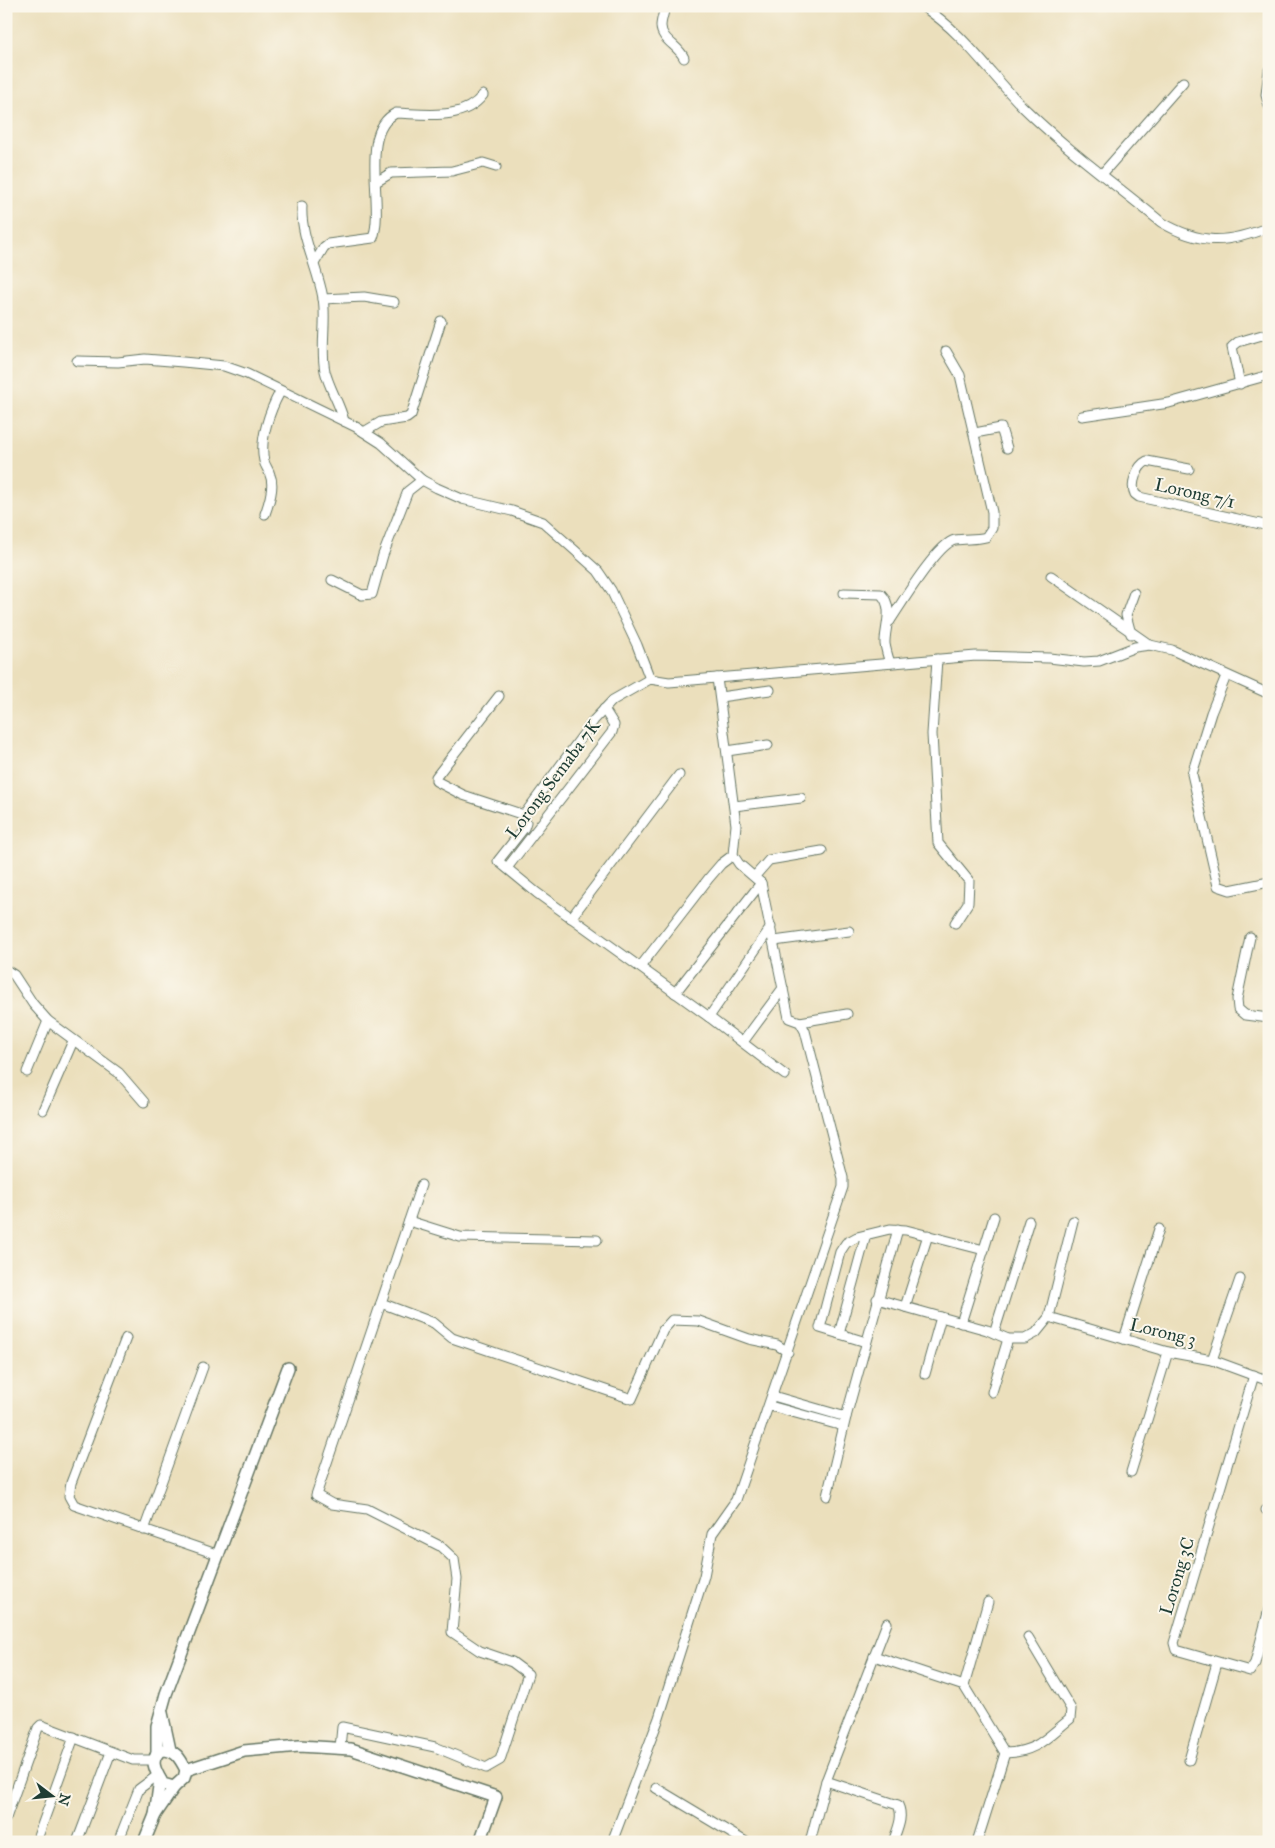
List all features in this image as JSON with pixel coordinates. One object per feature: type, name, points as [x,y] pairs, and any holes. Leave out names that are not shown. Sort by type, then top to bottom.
[{"type":"street","points":[[665,6],[661,28],[668,41],[680,49],[684,58]]},
{"type":"street","points":[[922,6],[953,30],[1011,95],[1046,129],[1161,222],[1193,238],[1208,240],[1226,239],[1269,227]]},
{"type":"street","points":[[1269,70],[1266,95],[1269,106]]},
{"type":"street","points":[[1102,174],[1183,82]]},
{"type":"street","points":[[315,262],[328,244],[373,238],[376,223],[375,157],[381,125],[388,117],[396,113],[456,113],[467,110],[483,95]]},
{"type":"street","points":[[376,182],[391,174],[452,171],[483,163],[496,167]]},
{"type":"street","points":[[302,206],[303,230],[315,262],[323,299],[322,351],[326,372],[344,421]]},
{"type":"street","points":[[323,299],[364,296],[394,302]]},
{"type":"street","points":[[364,432],[381,422],[407,418],[411,415],[441,320]]},
{"type":"street","points":[[1240,384],[1232,346],[1238,342],[1269,334]]},
{"type":"street","points":[[890,663],[885,644],[890,621],[933,559],[946,544],[955,540],[973,540],[986,537],[992,528],[992,512],[960,375],[946,351]]},
{"type":"street","points":[[77,361],[118,362],[145,359],[224,366],[247,374],[364,432],[381,443],[422,480],[462,499],[512,511],[543,522],[598,571],[612,590],[650,679]]},
{"type":"street","points":[[1082,416],[1152,406],[1269,375]]},
{"type":"street","points":[[265,514],[270,499],[272,478],[264,460],[264,448],[274,404],[280,392]]},
{"type":"street","points":[[975,433],[1001,428],[1007,448]]},
{"type":"street","name":"Lorong 7/1","points":[[1189,469],[1146,461],[1140,465],[1133,484],[1135,494],[1139,497],[1269,526]]},
{"type":"street","points":[[332,580],[362,595],[372,594],[382,555],[408,491],[422,480]]},
{"type":"street","points":[[1051,576],[1131,634],[1150,645],[1172,650],[1269,694]]},
{"type":"street","points":[[844,593],[881,594],[884,597],[890,621]]},
{"type":"street","points":[[1131,634],[1126,614],[1134,593]]},
{"type":"street","points":[[524,815],[604,709],[613,700],[650,679],[669,682],[979,656],[1049,658],[1084,662],[1099,661],[1135,647],[1150,645]]},
{"type":"street","points":[[937,660],[932,734],[938,844],[969,881],[968,903],[955,923]]},
{"type":"street","points":[[1226,676],[1211,713],[1192,774],[1218,886],[1230,890],[1269,882]]},
{"type":"street","points":[[717,678],[736,824],[733,855],[739,864],[762,883],[789,1018],[800,1022],[847,1014]]},
{"type":"street","points":[[720,697],[770,690]]},
{"type":"street","points":[[499,696],[448,760],[436,777],[436,781],[463,795],[524,815]]},
{"type":"street","name":"Lorong Semaba 7K","points":[[507,868],[612,732],[614,725],[604,709]]},
{"type":"street","points":[[727,751],[768,745]]},
{"type":"street","points":[[571,918],[679,775]]},
{"type":"street","points":[[734,806],[801,798]]},
{"type":"street","points":[[524,815],[526,822],[524,828],[498,861],[537,893],[785,1074]]},
{"type":"street","points":[[755,876],[769,860],[822,851]]},
{"type":"street","points":[[640,967],[709,878],[721,864],[733,855]]},
{"type":"street","points":[[675,993],[762,883]]},
{"type":"street","points":[[709,1017],[771,928]]},
{"type":"street","points":[[774,941],[849,931]]},
{"type":"street","points":[[1250,938],[1237,999],[1238,1009],[1245,1015],[1269,1018]]},
{"type":"street","points":[[6,970],[14,975],[33,1004],[48,1021],[119,1073],[144,1102]]},
{"type":"street","points":[[742,1042],[783,988]]},
{"type":"street","points":[[27,1072],[48,1021]]},
{"type":"street","points":[[612,1842],[659,1718],[704,1576],[712,1534],[736,1500],[770,1406],[842,1187],[843,1178],[800,1022]]},
{"type":"street","points":[[43,1110],[73,1041]]},
{"type":"street","points":[[340,1748],[342,1727],[435,1746],[486,1768],[500,1760],[528,1674],[512,1662],[480,1651],[452,1632],[457,1579],[454,1559],[440,1546],[367,1509],[332,1504],[316,1495],[422,1185]]},
{"type":"street","points":[[961,1323],[994,1218]]},
{"type":"street","points":[[409,1221],[460,1238],[598,1240]]},
{"type":"street","points":[[994,1333],[1029,1221]]},
{"type":"street","points":[[877,1299],[994,1333],[1008,1339],[1025,1339],[1036,1333],[1049,1317],[1073,1221]]},
{"type":"street","points":[[866,1342],[821,1330],[820,1326],[840,1252],[846,1243],[866,1235],[898,1229],[984,1250]]},
{"type":"street","points":[[827,1496],[877,1299],[898,1229]]},
{"type":"street","points":[[1124,1339],[1159,1229]]},
{"type":"street","points":[[839,1334],[866,1235]]},
{"type":"street","points":[[905,1307],[928,1235]]},
{"type":"street","points":[[1212,1360],[1240,1279]]},
{"type":"street","points":[[381,1303],[434,1322],[452,1338],[632,1398],[663,1330],[672,1320],[699,1321],[749,1339],[777,1345],[788,1352]]},
{"type":"street","points":[[925,1374],[941,1317]]},
{"type":"street","name":"Lorong 3","points":[[1049,1317],[1168,1352],[1212,1360],[1269,1380]]},
{"type":"street","points":[[126,1338],[71,1482],[69,1496],[74,1505],[219,1554]]},
{"type":"street","points":[[992,1392],[1008,1339]]},
{"type":"street","points":[[1131,1472],[1168,1352]]},
{"type":"street","points":[[144,1530],[203,1367]]},
{"type":"street","points":[[155,1815],[159,1777],[155,1757],[157,1726],[288,1368]]},
{"type":"street","name":"Lorong 3C","points":[[1254,1375],[1174,1643],[1176,1650],[1217,1663],[1247,1671],[1251,1670],[1255,1663],[1269,1609]]},
{"type":"street","points":[[773,1396],[846,1417]]},
{"type":"street","points":[[770,1406],[844,1426]]},
{"type":"street","points":[[964,1686],[988,1602]]},
{"type":"street","points":[[810,1842],[826,1781],[887,1623]]},
{"type":"street","points":[[1004,1753],[1022,1753],[1032,1749],[1070,1719],[1071,1709],[1028,1637]]},
{"type":"street","points":[[874,1656],[964,1686],[1004,1753],[977,1842]]},
{"type":"street","points":[[1189,1760],[1217,1663]]},
{"type":"street","points":[[162,1712],[170,1750]]},
{"type":"street","points":[[6,1818],[38,1728],[43,1725],[133,1760],[155,1757],[161,1750],[170,1750],[177,1754],[186,1770],[184,1778],[174,1787],[155,1815],[144,1842]]},
{"type":"street","points":[[36,1842],[74,1737]]},
{"type":"street","points":[[186,1770],[244,1751],[299,1746],[359,1751],[496,1797],[480,1842]]},
{"type":"street","points":[[77,1842],[111,1752]]},
{"type":"street","points":[[159,1777],[163,1784],[174,1787]]},
{"type":"street","points":[[118,1842],[139,1789],[159,1777]]},
{"type":"street","points":[[826,1781],[898,1805],[901,1811],[900,1820],[893,1842]]},
{"type":"street","points":[[656,1788],[746,1842]]}]
